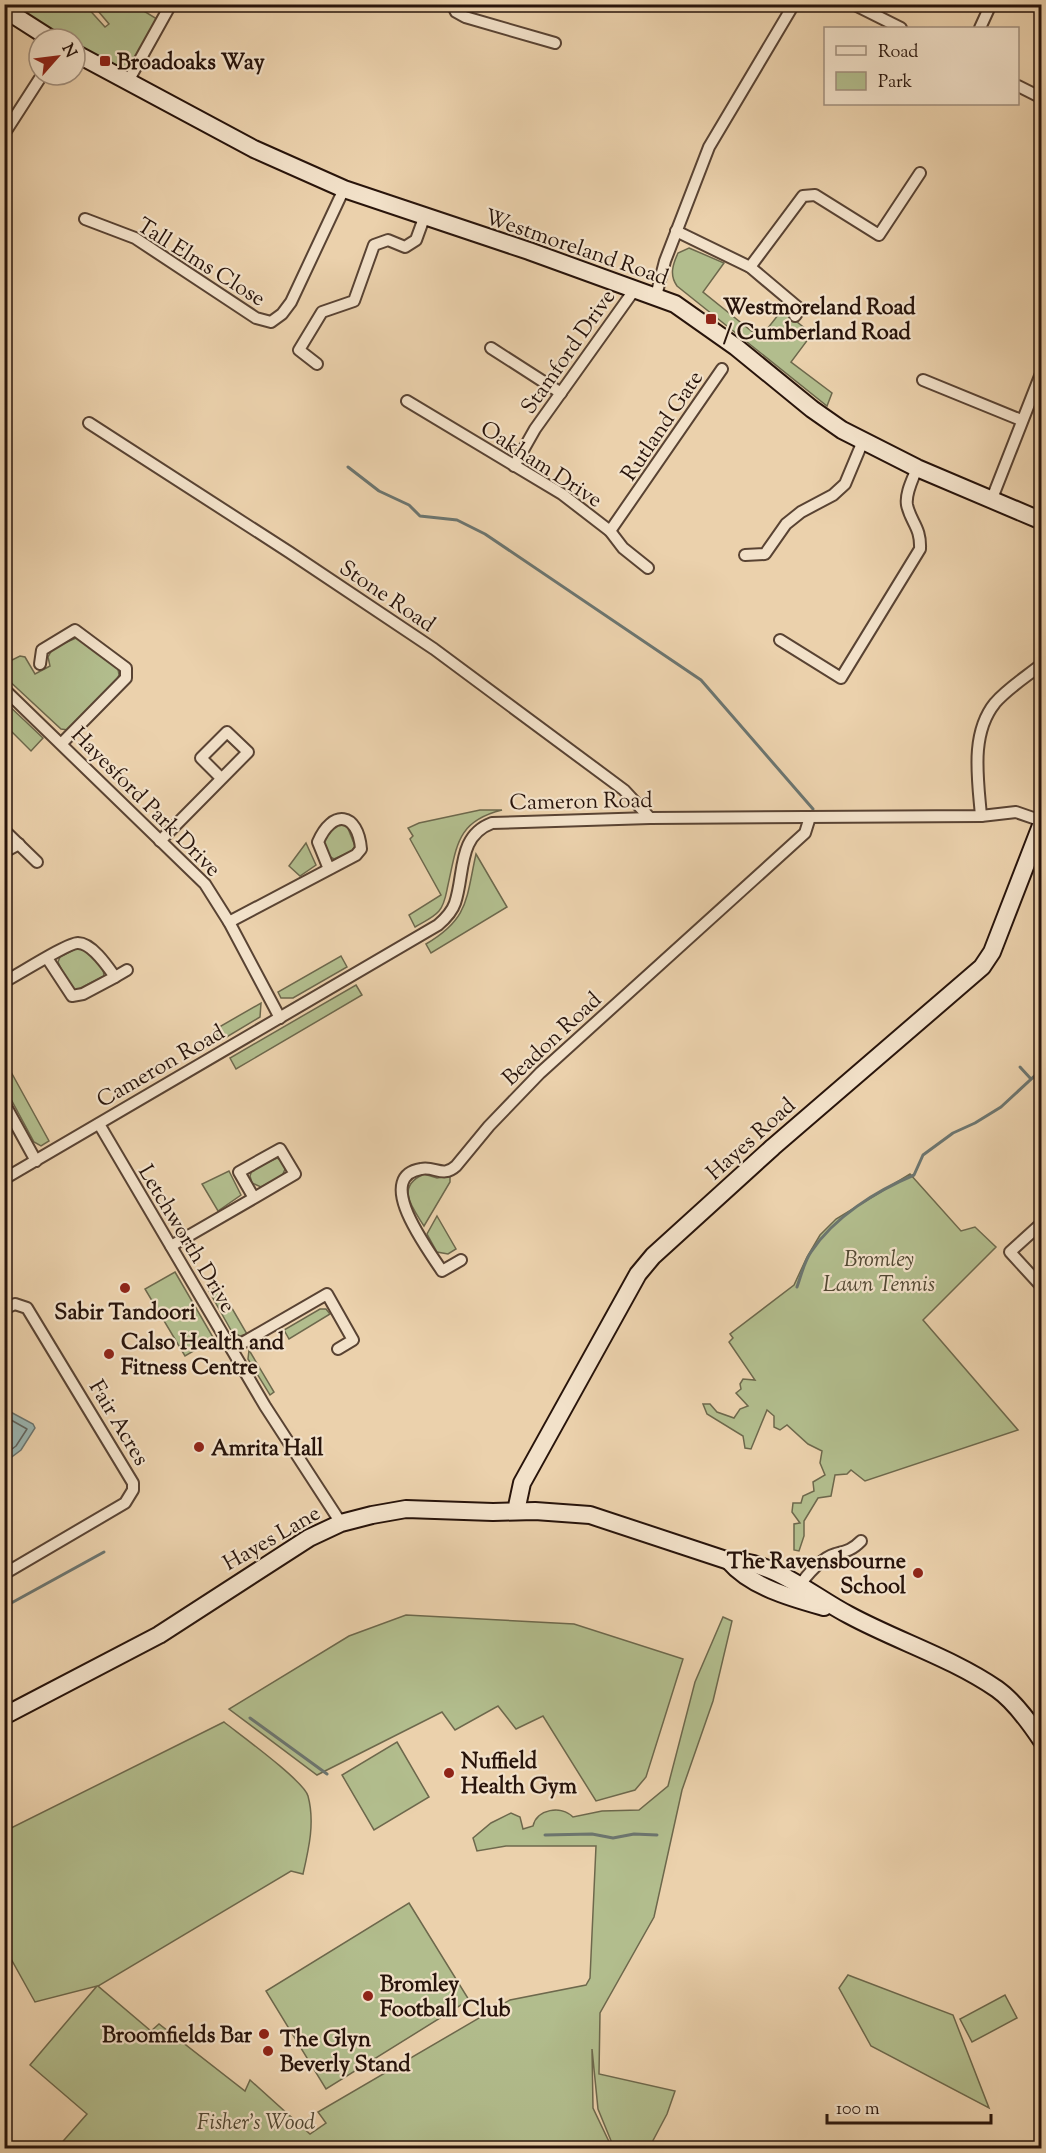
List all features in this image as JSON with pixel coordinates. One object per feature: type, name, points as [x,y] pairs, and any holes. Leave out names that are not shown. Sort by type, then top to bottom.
[{"type":"main road","points":[[4,9],[32,27]]},
{"type":"main road","name":"Westmoreland Road","points":[[87,60],[254,148],[344,189],[656,296],[686,311],[736,347],[812,409],[862,441],[917,468],[1041,522]]},
{"type":"main road","name":"Hayes Road","points":[[516,1511],[522,1483],[638,1274],[653,1256],[772,1147],[982,967],[992,952],[1041,822]]},
{"type":"main road","name":"Hayes Lane","points":[[4,1716],[159,1635],[259,1568],[309,1538],[341,1523],[406,1509],[516,1511],[590,1515],[729,1561],[743,1561],[800,1586],[848,1615],[975,1676],[998,1690],[1041,1741]]},
{"type":"main road","name":"Hayes Lane","points":[[729,1561],[739,1573],[782,1593],[848,1615]]},
{"type":"street","points":[[127,83],[171,4]]},
{"type":"street","points":[[452,4],[456,12],[465,17],[555,43]]},
{"type":"street","points":[[656,296],[676,231],[709,147],[794,4]]},
{"type":"street","points":[[853,4],[899,27]]},
{"type":"street","points":[[981,27],[991,4]]},
{"type":"street","points":[[4,134],[34,87]]},
{"type":"street","points":[[1019,87],[1041,98]]},
{"type":"street","points":[[750,267],[803,196],[815,195],[879,236],[920,173]]},
{"type":"street","name":"Tall Elms Close","points":[[85,219],[135,238],[265,323],[276,320],[291,302],[344,189]]},
{"type":"street","points":[[317,364],[299,350],[322,312],[354,301],[374,245],[388,240],[405,247],[416,240],[424,218]]},
{"type":"street","points":[[676,231],[750,267],[801,309],[795,316]]},
{"type":"street","name":"Stamford Drive","points":[[513,466],[535,429],[634,289]]},
{"type":"street","points":[[491,348],[561,393]]},
{"type":"street","name":"Rutland Gate","points":[[610,531],[722,369]]},
{"type":"street","points":[[991,501],[1041,371]]},
{"type":"street","points":[[923,380],[1021,420]]},
{"type":"street","name":"Oakham Drive","points":[[407,401],[562,494],[610,531],[623,548],[648,568]]},
{"type":"street","name":"Stone Road","points":[[89,423],[434,649],[624,790],[650,818]]},
{"type":"street","points":[[745,555],[765,554],[786,524],[801,512],[833,495],[845,484],[862,441]]},
{"type":"street","points":[[780,640],[841,678],[920,549],[921,533],[907,504],[908,490],[917,468]]},
{"type":"street","points":[[40,664],[42,650],[75,630],[126,668],[126,678],[62,743]]},
{"type":"street","points":[[981,816],[978,753],[987,716],[995,703],[1041,664]]},
{"type":"street","name":"Hayesford Park Drive","points":[[4,689],[205,884],[229,922],[280,1018]]},
{"type":"street","points":[[160,841],[221,778]]},
{"type":"street","name":"Cameron Road","points":[[4,1179],[438,926],[455,903],[465,852],[470,841],[485,826],[499,821],[981,816],[1016,812],[1041,822]]},
{"type":"street","name":"Beadon Road","points":[[461,1260],[442,1271],[402,1201],[400,1190],[409,1175],[424,1168],[450,1172],[540,1073],[805,833],[810,817]]},
{"type":"street","points":[[229,922],[356,855],[361,849],[357,832],[346,819],[337,818],[330,823],[318,842],[329,869]]},
{"type":"street","points":[[4,830],[37,862]]},
{"type":"street","points":[[4,852],[19,844]]},
{"type":"street","points":[[4,982],[78,942],[85,945],[106,963],[115,977]]},
{"type":"street","points":[[47,958],[72,996],[83,994],[127,970]]},
{"type":"street","points":[[4,1103],[36,1161]]},
{"type":"street","name":"Letchworth Drive","points":[[99,1124],[265,1406],[341,1523]]},
{"type":"street","points":[[171,1246],[254,1198],[295,1174],[280,1149],[239,1172],[254,1198]]},
{"type":"street","points":[[1041,1223],[1010,1252],[1041,1287]]},
{"type":"street","points":[[232,1349],[327,1294],[354,1340],[338,1349]]},
{"type":"street","name":"Fair Acres","points":[[4,1308],[15,1304],[24,1306],[127,1469],[133,1484],[133,1491],[125,1503],[4,1574]]},
{"type":"street","points":[[800,1586],[806,1576],[833,1554],[853,1549],[861,1541]]},
{"type":"green space","points":[[5,5],[85,5],[105,27],[109,24],[93,5],[134,5],[157,19],[125,77],[87,54],[87,27],[42,27]]},
{"type":"green space","points":[[689,248],[724,263],[703,292],[760,338],[782,310],[812,334],[791,362],[832,393],[827,406],[677,286],[672,274],[675,261],[678,253]]},
{"type":"green space","points":[[76,638],[81,639],[118,669],[119,675],[116,681],[68,730],[61,729],[5,677],[4,664],[20,656],[25,657],[35,674],[50,666],[48,657],[53,648]]},
{"type":"green space","points":[[5,702],[43,738],[31,751],[5,725]]},
{"type":"green space","points":[[480,810],[502,810],[487,815],[468,828],[457,847],[443,905],[434,916],[415,927],[409,915],[441,895],[410,839],[413,836],[408,828],[419,823]]},
{"type":"green space","points":[[343,824],[347,826],[355,846],[352,851],[334,859],[327,855],[323,842],[333,826]]},
{"type":"green space","points":[[306,843],[316,865],[300,876],[289,866]]},
{"type":"green space","points":[[476,854],[507,907],[431,953],[426,944],[451,926],[463,906]]},
{"type":"green space","points":[[77,948],[95,959],[104,976],[75,991],[70,988],[58,962],[60,957]]},
{"type":"green space","points":[[341,956],[347,967],[293,998],[281,998],[278,992]]},
{"type":"green space","points":[[356,985],[362,995],[236,1069],[230,1058]]},
{"type":"green space","points":[[261,1003],[260,1017],[220,1041],[214,1030]]},
{"type":"green space","points":[[5,1061],[49,1141],[41,1146],[34,1142],[5,1088]]},
{"type":"green space","points":[[277,1158],[283,1161],[286,1167],[282,1176],[261,1187],[252,1183],[250,1176],[252,1170]]},
{"type":"green space","points":[[229,1171],[241,1195],[218,1211],[202,1184]]},
{"type":"green space","points":[[424,1174],[437,1178],[450,1176],[450,1182],[424,1226],[411,1205],[408,1191],[415,1179]]},
{"type":"green space","name":"Bromley Lawn Tennis","points":[[910,1174],[961,1231],[975,1227],[996,1247],[923,1320],[1018,1430],[865,1481],[851,1470],[847,1474],[835,1475],[831,1496],[818,1498],[804,1521],[804,1536],[799,1551],[794,1550],[794,1524],[800,1523],[792,1512],[793,1503],[801,1503],[803,1496],[814,1491],[813,1482],[825,1475],[820,1463],[822,1451],[808,1444],[787,1425],[780,1430],[774,1427],[774,1416],[767,1410],[751,1449],[745,1448],[743,1436],[707,1414],[703,1404],[710,1404],[717,1412],[734,1418],[740,1409],[748,1406],[736,1393],[741,1389],[740,1384],[743,1379],[755,1380],[729,1342],[733,1338],[730,1334],[794,1285],[820,1235],[836,1219]]},
{"type":"green space","points":[[437,1216],[456,1249],[448,1254],[437,1252],[427,1234]]},
{"type":"green space","points":[[175,1272],[214,1339],[185,1356],[145,1289]]},
{"type":"green space","points":[[219,1286],[247,1334],[240,1336],[232,1332],[209,1291]]},
{"type":"green space","points":[[320,1309],[326,1309],[330,1314],[289,1339],[284,1330]]},
{"type":"green space","points":[[249,1350],[274,1392],[270,1395],[248,1359]]},
{"type":"green space","points":[[406,1615],[574,1624],[683,1659],[646,1777],[635,1790],[596,1801],[543,1716],[516,1729],[498,1706],[455,1730],[442,1712],[317,1775],[229,1709],[349,1636]]},
{"type":"green space","name":"Fisher's Wood","points":[[723,1617],[732,1621],[713,1701],[682,1790],[654,1917],[600,2013],[599,2074],[675,2091],[667,2114],[649,2148],[614,2148],[598,2109],[592,2049],[593,2108],[612,2148],[57,2148],[87,2114],[30,2065],[97,1986],[35,2002],[5,1948],[5,1831],[224,1722],[295,1780],[308,1796],[311,1816],[309,1845],[303,1874],[291,1871],[98,1986],[151,2031],[159,2024],[245,2091],[250,2080],[310,2134],[326,2123],[318,2112],[510,2000],[586,1985],[590,1978],[596,1846],[506,1846],[477,1851],[473,1838],[491,1823],[511,1813],[520,1817],[523,1829],[533,1826],[535,1820],[544,1813],[556,1810],[573,1817],[602,1811],[639,1810],[668,1786],[695,1682]]},
{"type":"green space","points":[[397,1742],[429,1797],[374,1830],[342,1775]]},
{"type":"green space","name":"Bromley Football Club","points":[[409,1903],[469,2000],[326,2089],[266,1991]]},
{"type":"green space","points":[[848,1975],[953,2015],[989,2108],[871,2046],[839,1988]]},
{"type":"green space","points":[[1005,1995],[1017,2018],[972,2042],[960,2019]]},
{"type":"green space","points":[[10,2027],[5,2123],[5,2031]]},
{"type":"water","points":[[5,1409],[33,1424],[35,1428],[21,1450],[5,1462]]},
{"type":"waterway","points":[[348,467],[379,491],[409,505],[420,516],[457,520],[485,534],[701,680],[813,809]]},
{"type":"waterway","points":[[1020,1067],[1031,1079]]},
{"type":"waterway","points":[[797,1287],[811,1252],[831,1227],[871,1197],[914,1175],[923,1155],[953,1133],[1001,1107],[1042,1069]]},
{"type":"waterway","points":[[4,1607],[104,1552]]},
{"type":"waterway","points":[[250,1718],[327,1774]]},
{"type":"waterway","points":[[545,1835],[592,1834],[613,1838],[634,1834],[657,1835]]},
{"type":"place","name":"Broadoaks Way","points":[[105,61]]},
{"type":"place","name":"Westmoreland Road / Cumberland Road","points":[[711,319]]},
{"type":"place","name":"Sabir Tandoori","points":[[125,1288]]},
{"type":"place","name":"Calso Health and Fitness Centre","points":[[109,1354]]},
{"type":"place","name":"Amrita Hall","points":[[199,1447]]},
{"type":"place","name":"The Ravensbourne School","points":[[918,1573]]},
{"type":"place","name":"Nuffield Health Gym","points":[[449,1773]]},
{"type":"place","name":"Bromley Football Club","points":[[368,1996]]},
{"type":"place","name":"Broomfields Bar","points":[[264,2034]]},
{"type":"place","name":"The Glyn Beverly Stand","points":[[268,2051]]}]
